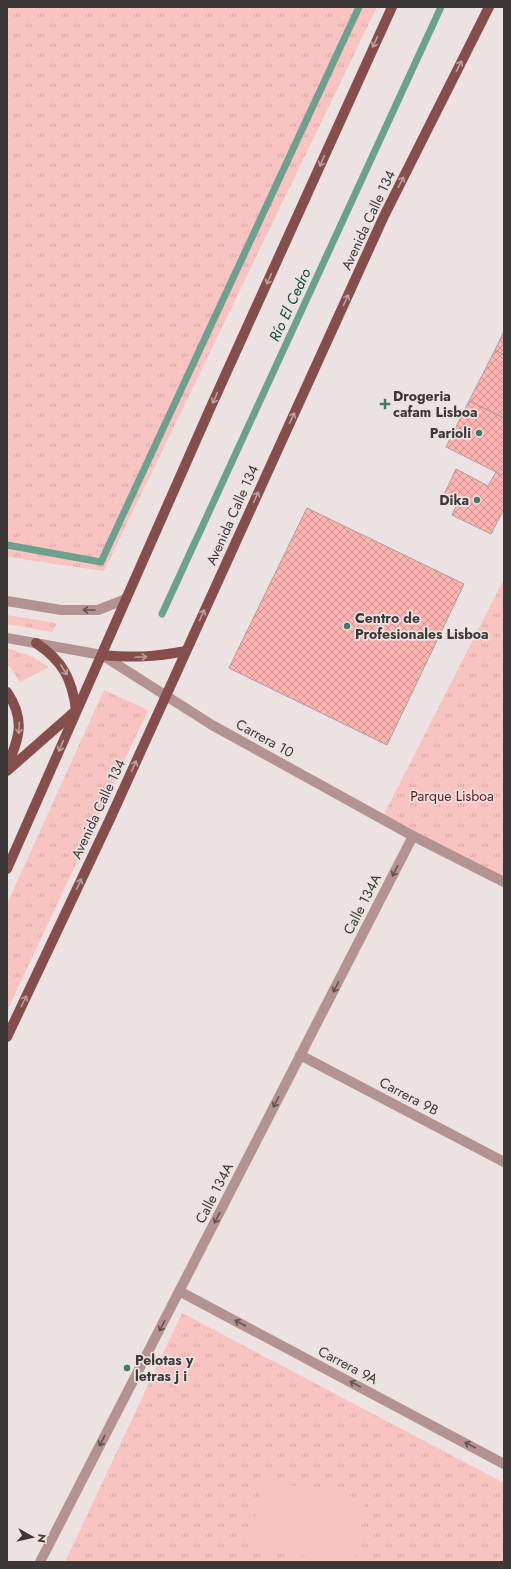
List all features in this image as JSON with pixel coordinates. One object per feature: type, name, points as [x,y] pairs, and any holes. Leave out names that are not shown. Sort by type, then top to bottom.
[{"type":"main road","points":[[7,869],[76,710],[392,7]]},
{"type":"main road","name":"Avenida Calle 134","points":[[7,1037],[110,819],[384,216],[489,7]]},
{"type":"main road","points":[[36,643],[53,657],[67,674],[74,692],[76,710]]},
{"type":"main road","points":[[102,655],[130,658],[151,657],[186,651]]},
{"type":"main road","points":[[7,692],[14,702],[19,718],[20,729],[17,743],[7,767]]},
{"type":"main road","points":[[7,771],[76,710]]},
{"type":"main road","points":[[7,862],[15,853]]},
{"type":"street","points":[[7,601],[61,610],[98,610],[126,599]]},
{"type":"street","name":"Carrera 10","points":[[7,638],[102,655],[212,725],[413,836],[504,882]]},
{"type":"street","name":"Calle 134A","points":[[40,1562],[413,836]]},
{"type":"street","name":"Carrera 9B","points":[[300,1055],[504,1162]]},
{"type":"street","name":"Carrera 9A","points":[[179,1291],[504,1464]]},
{"type":"green space","points":[[7,7],[377,7],[104,571],[7,557]]},
{"type":"green space","name":"Parque Lisboa","points":[[504,579],[504,881],[382,818]]},
{"type":"green space","points":[[7,615],[57,623],[52,632],[7,624]]},
{"type":"green space","points":[[7,648],[31,656],[49,667],[20,682],[7,664]]},
{"type":"green space","points":[[104,690],[148,710],[7,1011],[7,904]]},
{"type":"green space","points":[[182,1313],[504,1483],[504,1562],[65,1562]]},
{"type":"green space","points":[[262,1480],[366,1499],[354,1562],[336,1562],[249,1546]]},
{"type":"building","points":[[504,331],[504,355],[495,350]]},
{"type":"building","points":[[495,350],[504,355],[504,418],[469,401]]},
{"type":"building","name":"Parioli","points":[[469,401],[504,418],[504,476],[446,447]]},
{"type":"building","name":"Dika","points":[[456,469],[488,486],[496,472],[504,476],[504,509],[491,534],[452,515],[457,504],[443,497]]},
{"type":"building","name":"Centro de Profesionales Lisboa","points":[[307,508],[464,584],[387,745],[229,668]]},
{"type":"waterway","points":[[7,545],[101,562],[359,7]]},
{"type":"waterway","name":"Río El Cedro","points":[[162,614],[441,7]]},
{"type":"place","name":"Drogeria cafam Lisboa","points":[[385,404]]},
{"type":"place","name":"Parioli","points":[[479,433]]},
{"type":"place","name":"Dika","points":[[477,500]]},
{"type":"place","name":"Centro de Profesionales Lisboa","points":[[347,626]]},
{"type":"place","name":"Pelotas y letras j i","points":[[127,1368]]}]
